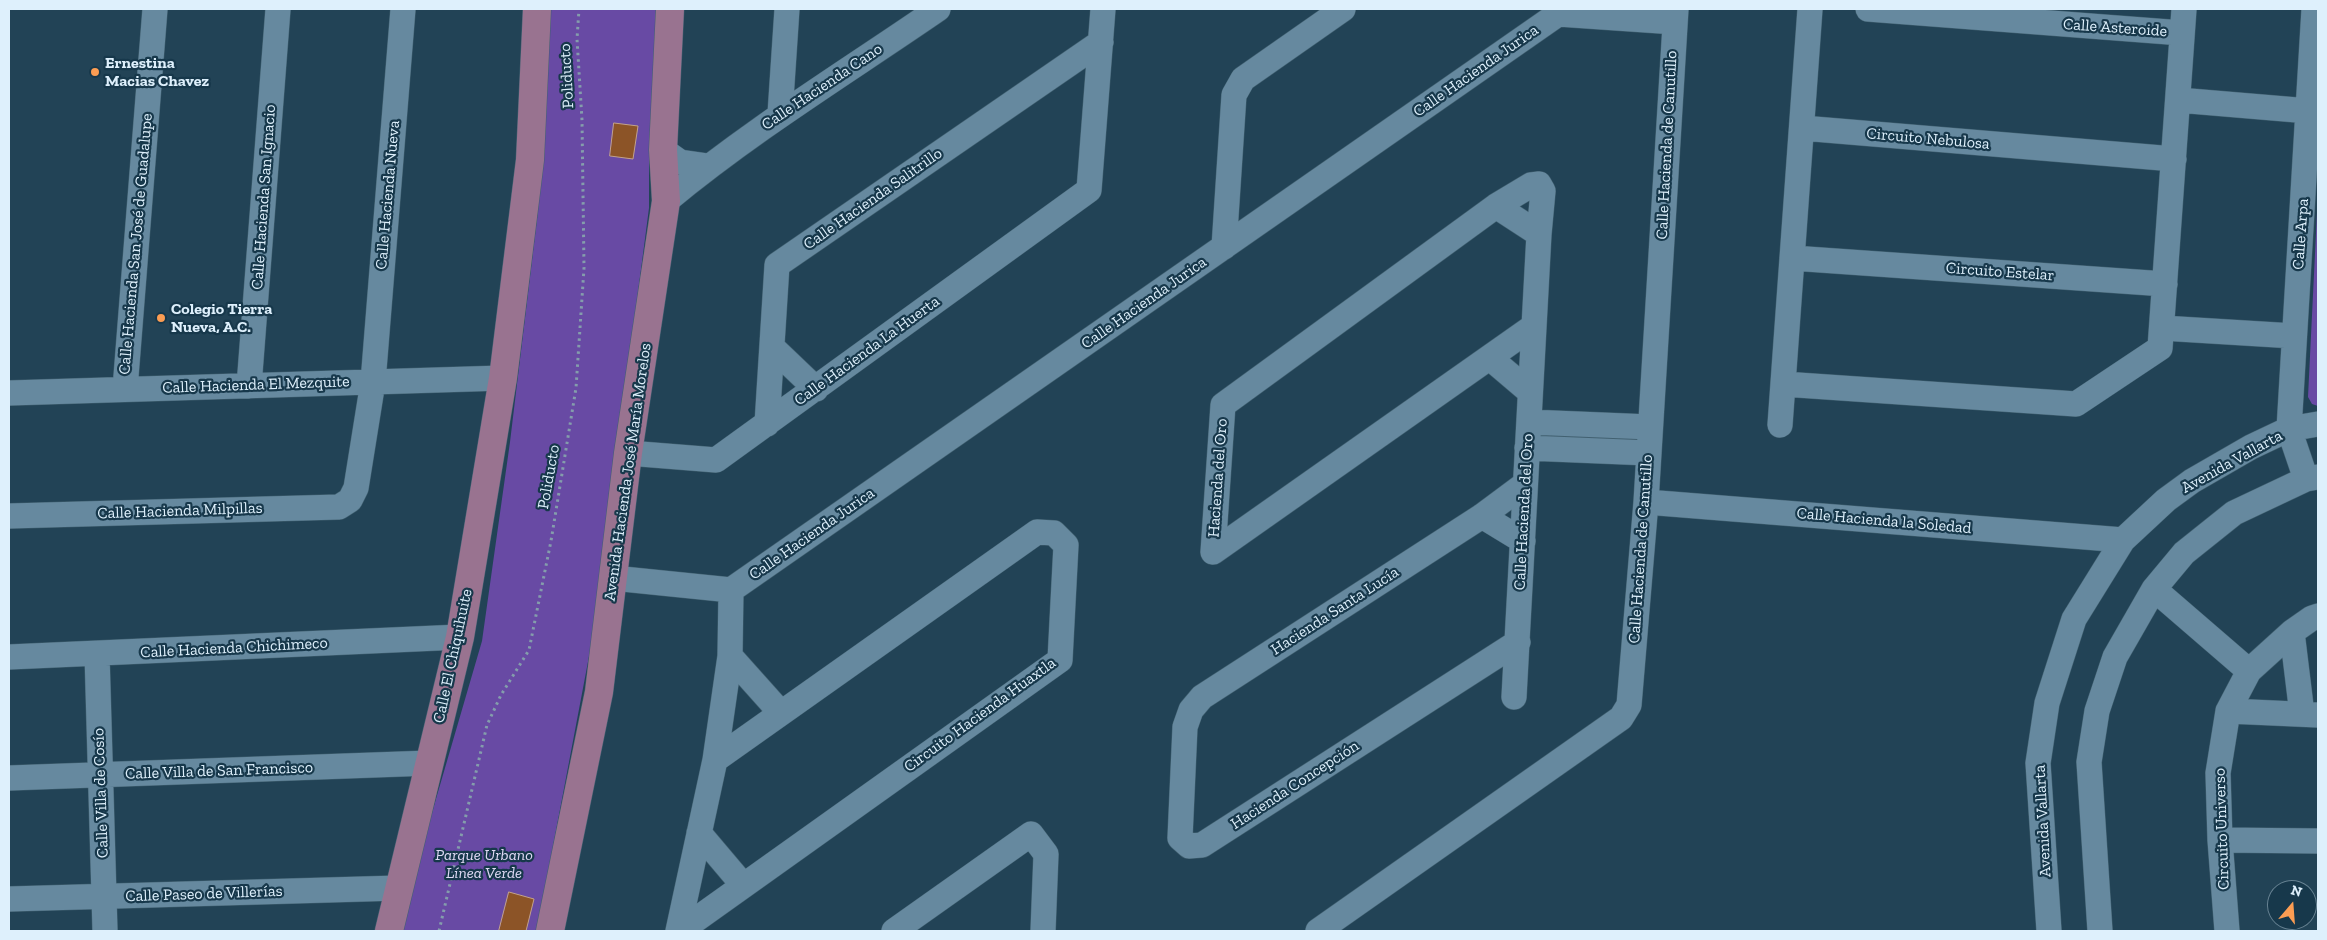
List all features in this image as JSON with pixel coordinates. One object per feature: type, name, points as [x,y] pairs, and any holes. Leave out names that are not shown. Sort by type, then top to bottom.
[{"type":"main road","points":[[503,378],[530,160],[537,9]]},
{"type":"main road","name":"Avenida Hacienda José María Morelos","points":[[550,931],[599,692],[628,453],[666,201],[663,150],[670,9]]},
{"type":"main road","name":"Calle El Chiquihuite","points":[[389,931],[460,637],[503,378]]},
{"type":"street","name":"Calle Hacienda San José de Guadalupe","points":[[125,389],[155,9]]},
{"type":"street","name":"Calle Hacienda San Ignacio","points":[[249,386],[278,9]]},
{"type":"street","name":"Calle Hacienda Nueva","points":[[350,500],[356,488],[373,382],[403,9]]},
{"type":"street","points":[[780,114],[787,9]]},
{"type":"street","name":"Calle Hacienda Cano","points":[[666,201],[708,166],[910,18],[938,9]]},
{"type":"street","points":[[1101,42],[1103,9]]},
{"type":"street","points":[[1224,247],[1234,95],[1243,79],[1343,9]]},
{"type":"street","points":[[1780,425],[1810,9]]},
{"type":"street","name":"Calle Asteroide","points":[[1868,9],[2058,16],[2182,33]]},
{"type":"street","points":[[1783,384],[2076,404],[2160,348],[2184,9]]},
{"type":"street","name":"Calle Arpa","points":[[2289,430],[2294,336],[2312,162],[2309,111],[2314,9]]},
{"type":"street","name":"Calle Hacienda Jurica","points":[[614,578],[731,590],[1558,14],[1675,15]]},
{"type":"street","name":"Calle Hacienda de Canutillo","points":[[1318,931],[1621,718],[1629,704],[1646,502],[1675,15]]},
{"type":"street","name":"Calle Hacienda La Huerta","points":[[628,453],[716,460],[1089,190],[1101,42]]},
{"type":"street","name":"Calle Hacienda Salitrillo","points":[[767,424],[777,265],[1101,42]]},
{"type":"street","points":[[2178,100],[2309,111]]},
{"type":"street","name":"Circuito Nebulosa","points":[[1802,128],[2174,159]]},
{"type":"street","points":[[663,150],[680,162],[708,166]]},
{"type":"street","name":"Hacienda del Oro","points":[[1539,184],[1543,190],[1538,234],[1534,326],[1213,552],[1223,405],[1496,206],[1531,185],[1539,184]]},
{"type":"street","points":[[1496,206],[1538,234]]},
{"type":"street","name":"Circuito Estelar","points":[[1792,258],[2165,284]]},
{"type":"street","name":"Calle Hacienda del Oro","points":[[1514,697],[1534,326]]},
{"type":"street","points":[[2162,328],[2294,336]]},
{"type":"street","points":[[772,347],[816,389]]},
{"type":"street","points":[[1490,358],[1530,392]]},
{"type":"street","name":"Calle Hacienda El Mezquite","points":[[9,393],[503,378]]},
{"type":"street","points":[[1529,422],[1650,427]]},
{"type":"street","name":"Avenida Vallarta","points":[[2049,931],[2038,762],[2047,703],[2074,619],[2123,540],[2166,500],[2192,481],[2251,447],[2289,430],[2318,424]]},
{"type":"street","points":[[2100,931],[2089,762],[2097,711],[2115,657],[2154,589],[2184,553],[2234,513],[2312,478],[2289,430]]},
{"type":"street","points":[[1527,448],[1649,453]]},
{"type":"street","name":"Hacienda Santa Lucía","points":[[1191,710],[1202,698],[1482,516],[1525,484]]},
{"type":"street","name":"Calle Hacienda Milpillas","points":[[9,516],[339,507],[350,500]]},
{"type":"street","name":"Calle Hacienda la Soledad","points":[[1646,502],[2123,540]]},
{"type":"street","points":[[1482,516],[1523,541]]},
{"type":"street","name":"Circuito Hacienda Huaxtla","points":[[679,931],[1060,660],[1066,544],[1054,533],[1037,532],[715,760]]},
{"type":"street","points":[[2154,589],[2249,671]]},
{"type":"street","points":[[679,931],[715,760],[730,656],[731,590]]},
{"type":"street","name":"Circuito Universo","points":[[2227,931],[2220,840],[2218,773],[2228,711],[2249,671],[2292,632],[2318,616]]},
{"type":"street","points":[[2228,711],[2310,714],[2292,632]]},
{"type":"street","name":"Calle Hacienda Chichimeco","points":[[9,657],[460,637]]},
{"type":"street","name":"Hacienda Concepción","points":[[1191,710],[1185,727],[1180,838],[1189,846],[1202,845],[1518,642]]},
{"type":"street","name":"Calle Villa de Cosío","points":[[97,654],[105,931]]},
{"type":"street","points":[[730,656],[781,713]]},
{"type":"street","name":"Calle Villa de San Francisco","points":[[9,778],[430,763]]},
{"type":"street","points":[[699,833],[743,885]]},
{"type":"street","points":[[894,931],[1031,834],[1046,854],[1043,931]]},
{"type":"street","points":[[2220,840],[2318,840]]},
{"type":"street","name":"Calle Paseo de Villerías","points":[[9,899],[399,888]]},
{"type":"path","name":"Poliducto","points":[[439,931],[487,725],[501,695],[529,650],[551,541],[576,388],[584,268],[582,120],[577,39],[579,9]]},
{"type":"green space","name":"Parque Urbano Línea Verde","points":[[550,9],[658,9],[649,148],[649,208],[594,630],[537,931],[400,931],[410,888],[482,641],[510,442],[538,210]]},
{"type":"green space","points":[[2318,192],[2318,406],[2312,404],[2308,397]]},
{"type":"building","points":[[614,123],[638,126],[633,159],[610,156]]},
{"type":"building","points":[[509,892],[534,899],[526,931],[499,931]]},
{"type":"place","name":"Ernestina Macias Chavez","points":[[95,72]]},
{"type":"place","name":"Colegio Tierra Nueva, A.C.","points":[[161,318]]}]
